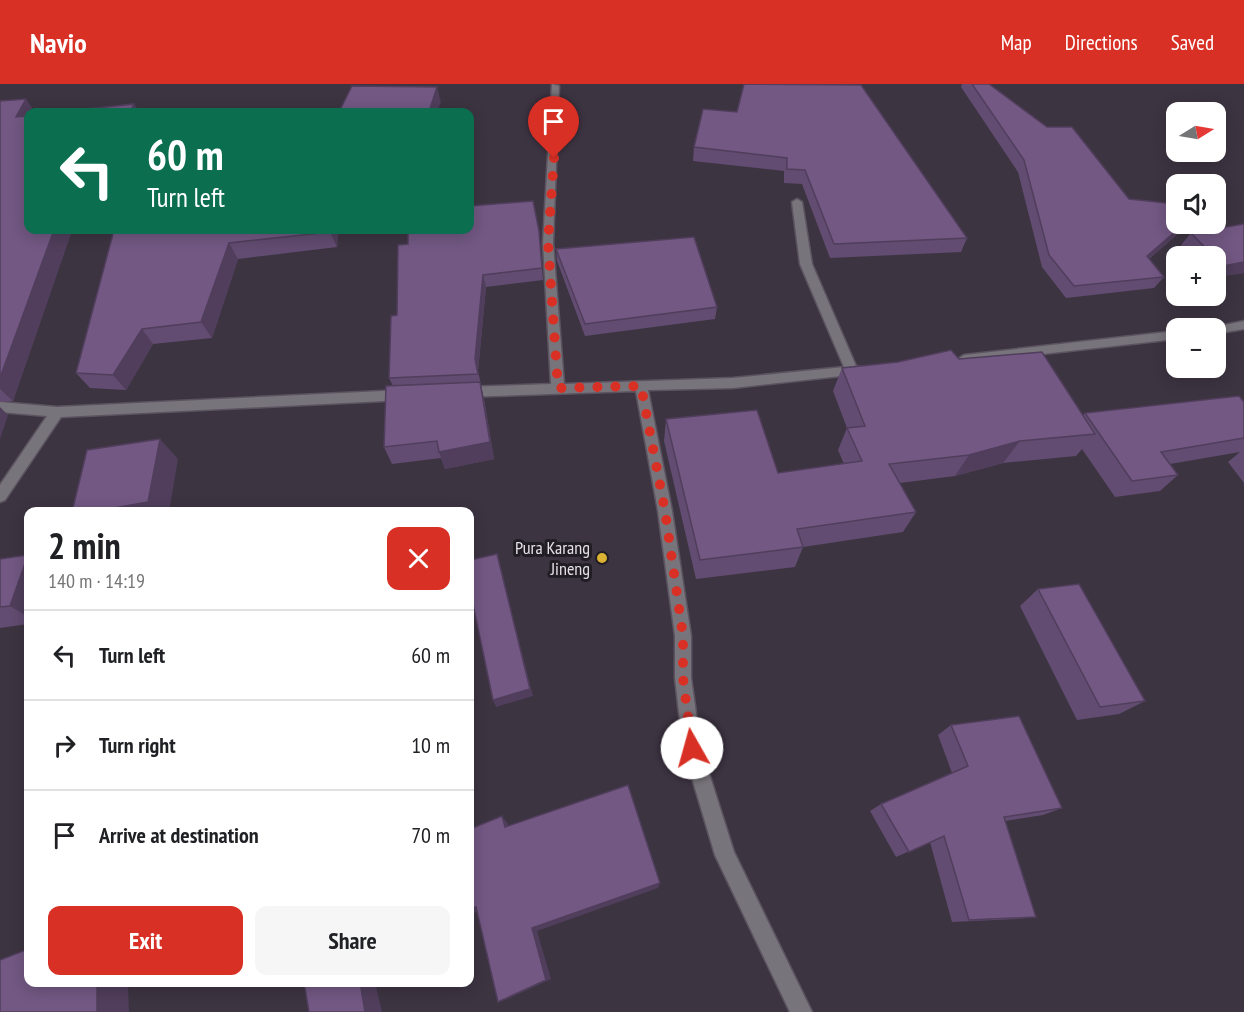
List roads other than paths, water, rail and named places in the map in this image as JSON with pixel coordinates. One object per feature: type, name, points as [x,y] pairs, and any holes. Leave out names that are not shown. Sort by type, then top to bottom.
[{"type":"street","points":[[555,86],[548,243],[558,388]]},
{"type":"street","points":[[797,202],[806,264],[852,370]]},
{"type":"street","points":[[1226,328],[1244,325]]},
{"type":"street","points":[[945,361],[1166,336]]},
{"type":"street","points":[[451,393],[733,383],[876,368]]},
{"type":"street","points":[[641,386],[665,511],[683,636],[683,678],[692,748],[725,855],[801,1012]]},
{"type":"street","points":[[0,407],[57,412],[415,395]]},
{"type":"street","points":[[0,496],[57,412]]},
{"type":"place","name":"Pura Karang Jineng","points":[[602,558]]}]
